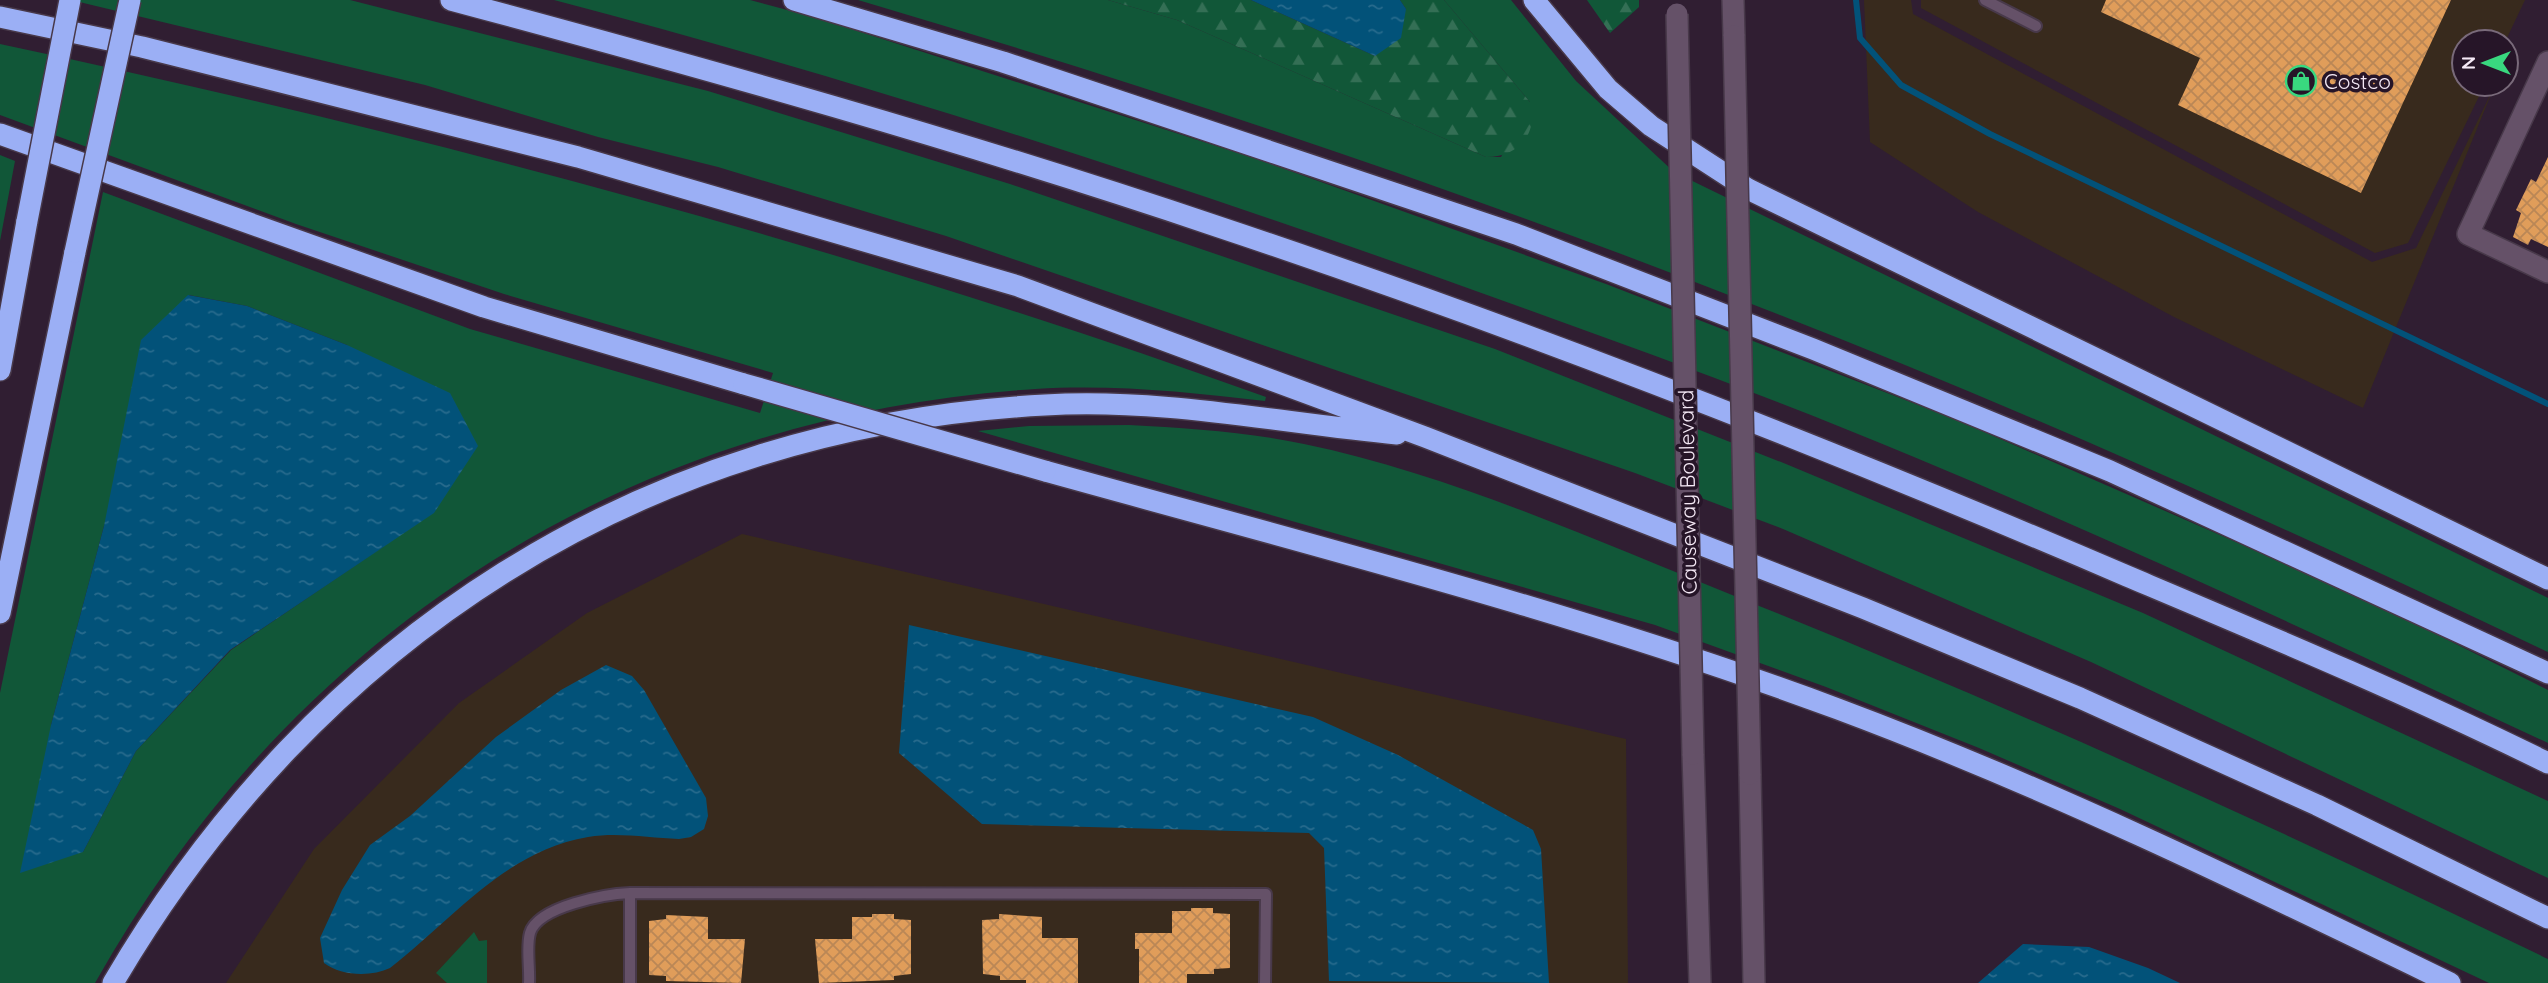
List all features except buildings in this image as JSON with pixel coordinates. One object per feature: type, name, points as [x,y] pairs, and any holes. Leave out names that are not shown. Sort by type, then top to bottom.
[{"type":"highway","points":[[0,370],[71,0]]},
{"type":"highway","points":[[0,613],[130,0]]},
{"type":"highway","points":[[451,0],[697,66],[959,144],[1215,226],[1469,314],[1882,471],[2437,709],[2548,763]]},
{"type":"highway","points":[[794,0],[1003,62],[1516,234],[1813,349],[2109,471],[2548,673]]},
{"type":"highway","points":[[1534,0],[1608,89],[1651,126],[1748,189],[2548,579]]},
{"type":"highway","points":[[0,16],[142,47],[578,157],[992,278],[1425,437],[1863,608],[2080,698],[2317,805],[2548,918]]},
{"type":"highway","points":[[0,134],[484,307],[1045,471],[1611,631],[1841,710],[2111,824],[2450,983]]},
{"type":"highway","points":[[113,983],[215,831],[295,739],[341,696],[400,646],[498,576],[560,538],[625,506],[763,453],[835,433],[991,408],[1047,404],[1148,406],[1425,437]]},
{"type":"main road","points":[[1733,0],[1754,983]]},
{"type":"main road","name":"Causeway Boulevard","points":[[1677,7],[1700,983]]},
{"type":"main road","points":[[2548,62],[2468,234],[2548,272]]},
{"type":"lane","points":[[1985,0],[2036,26]]},
{"type":"lane","points":[[630,893],[631,983]]},
{"type":"lane","points":[[529,983],[530,932],[537,922],[586,899],[630,893],[1266,894],[1265,983]]},
{"type":"shaded area","points":[[1864,0],[1911,0],[1913,14],[2372,262],[2416,248],[2490,98],[2363,408],[2174,317],[1978,212],[1870,142]]},
{"type":"shaded area","points":[[1921,0],[2525,0],[2512,28],[2450,28],[2450,98],[2478,98],[2408,243],[2375,253],[1921,8]]},
{"type":"shaded area","points":[[742,534],[1626,739],[1628,983],[226,983],[314,849],[459,703],[587,613]]},
{"type":"green space","points":[[71,0],[350,0],[708,91],[1010,184],[1495,349],[1786,464],[2143,613],[2548,801],[2548,878],[2091,662],[1783,529],[1635,473],[946,236],[718,167],[598,137],[425,85]]},
{"type":"green space","points":[[554,0],[750,0],[817,18],[1254,158],[1606,284],[1957,420],[2362,597],[2548,690],[2548,743],[2074,525],[1853,432],[1669,361],[1423,272],[992,127],[774,61]]},
{"type":"green space","points":[[858,0],[1108,0],[1177,20],[1486,157],[1501,157],[1530,102],[1444,0],[1511,0],[1576,81],[1674,172],[2548,598],[2548,652],[2358,563],[2071,435],[1878,354],[1666,271],[1323,147],[1091,71]]},
{"type":"green space","points":[[1108,0],[1251,0],[1375,56],[1406,9],[1400,0],[1444,0],[1530,102],[1531,124],[1523,141],[1516,148],[1508,153],[1486,157],[1177,20]]},
{"type":"green space","points":[[1587,0],[1639,0],[1639,7],[1610,33]]},
{"type":"green space","points":[[0,44],[320,117],[639,199],[955,292],[1266,397],[1265,401],[1150,390],[1064,388],[1035,389],[887,408],[746,443],[612,496],[488,564],[373,647],[269,745],[176,857],[95,983],[0,983],[0,693],[103,192],[470,329],[760,413],[773,373],[504,294],[296,224],[0,115]],"holes":[[[189,295],[247,306],[347,345],[434,512],[231,650],[136,751],[83,852],[51,725],[104,526]]]},
{"type":"green space","points":[[0,155],[15,161],[0,241]]},
{"type":"green space","points":[[1129,425],[1261,436],[1304,444],[1415,473],[1524,511],[1942,682],[2347,863],[2548,959],[2548,983],[2489,983],[2120,809],[1979,748],[1826,687],[1655,625],[978,431],[1029,426]]},
{"type":"green space","points":[[474,932],[479,941],[487,940],[487,983],[447,983],[436,973]]},
{"type":"water","points":[[1251,0],[1400,0],[1406,9],[1401,38],[1375,56]]},
{"type":"water","points":[[188,295],[247,306],[347,345],[450,393],[478,446],[434,513],[230,650],[136,751],[83,852],[20,873],[51,725],[104,526],[141,340]]},
{"type":"water","points":[[909,625],[1313,717],[1398,755],[1533,830],[1541,849],[1549,983],[1329,981],[1324,848],[1309,833],[982,824],[899,753]]},
{"type":"water","points":[[606,665],[632,676],[644,690],[706,798],[708,816],[704,829],[691,837],[679,839],[611,835],[588,837],[558,845],[531,856],[481,889],[390,968],[374,973],[356,974],[339,971],[324,963],[320,938],[342,890],[370,845],[410,816],[496,737],[561,690]]},
{"type":"water","points":[[2023,944],[2089,947],[2148,968],[2180,983],[1978,983]]},
{"type":"waterway","points":[[1856,0],[1860,38],[1901,85],[1990,134],[2548,404]]},
{"type":"place","name":"Costco","points":[[2301,81]]}]
